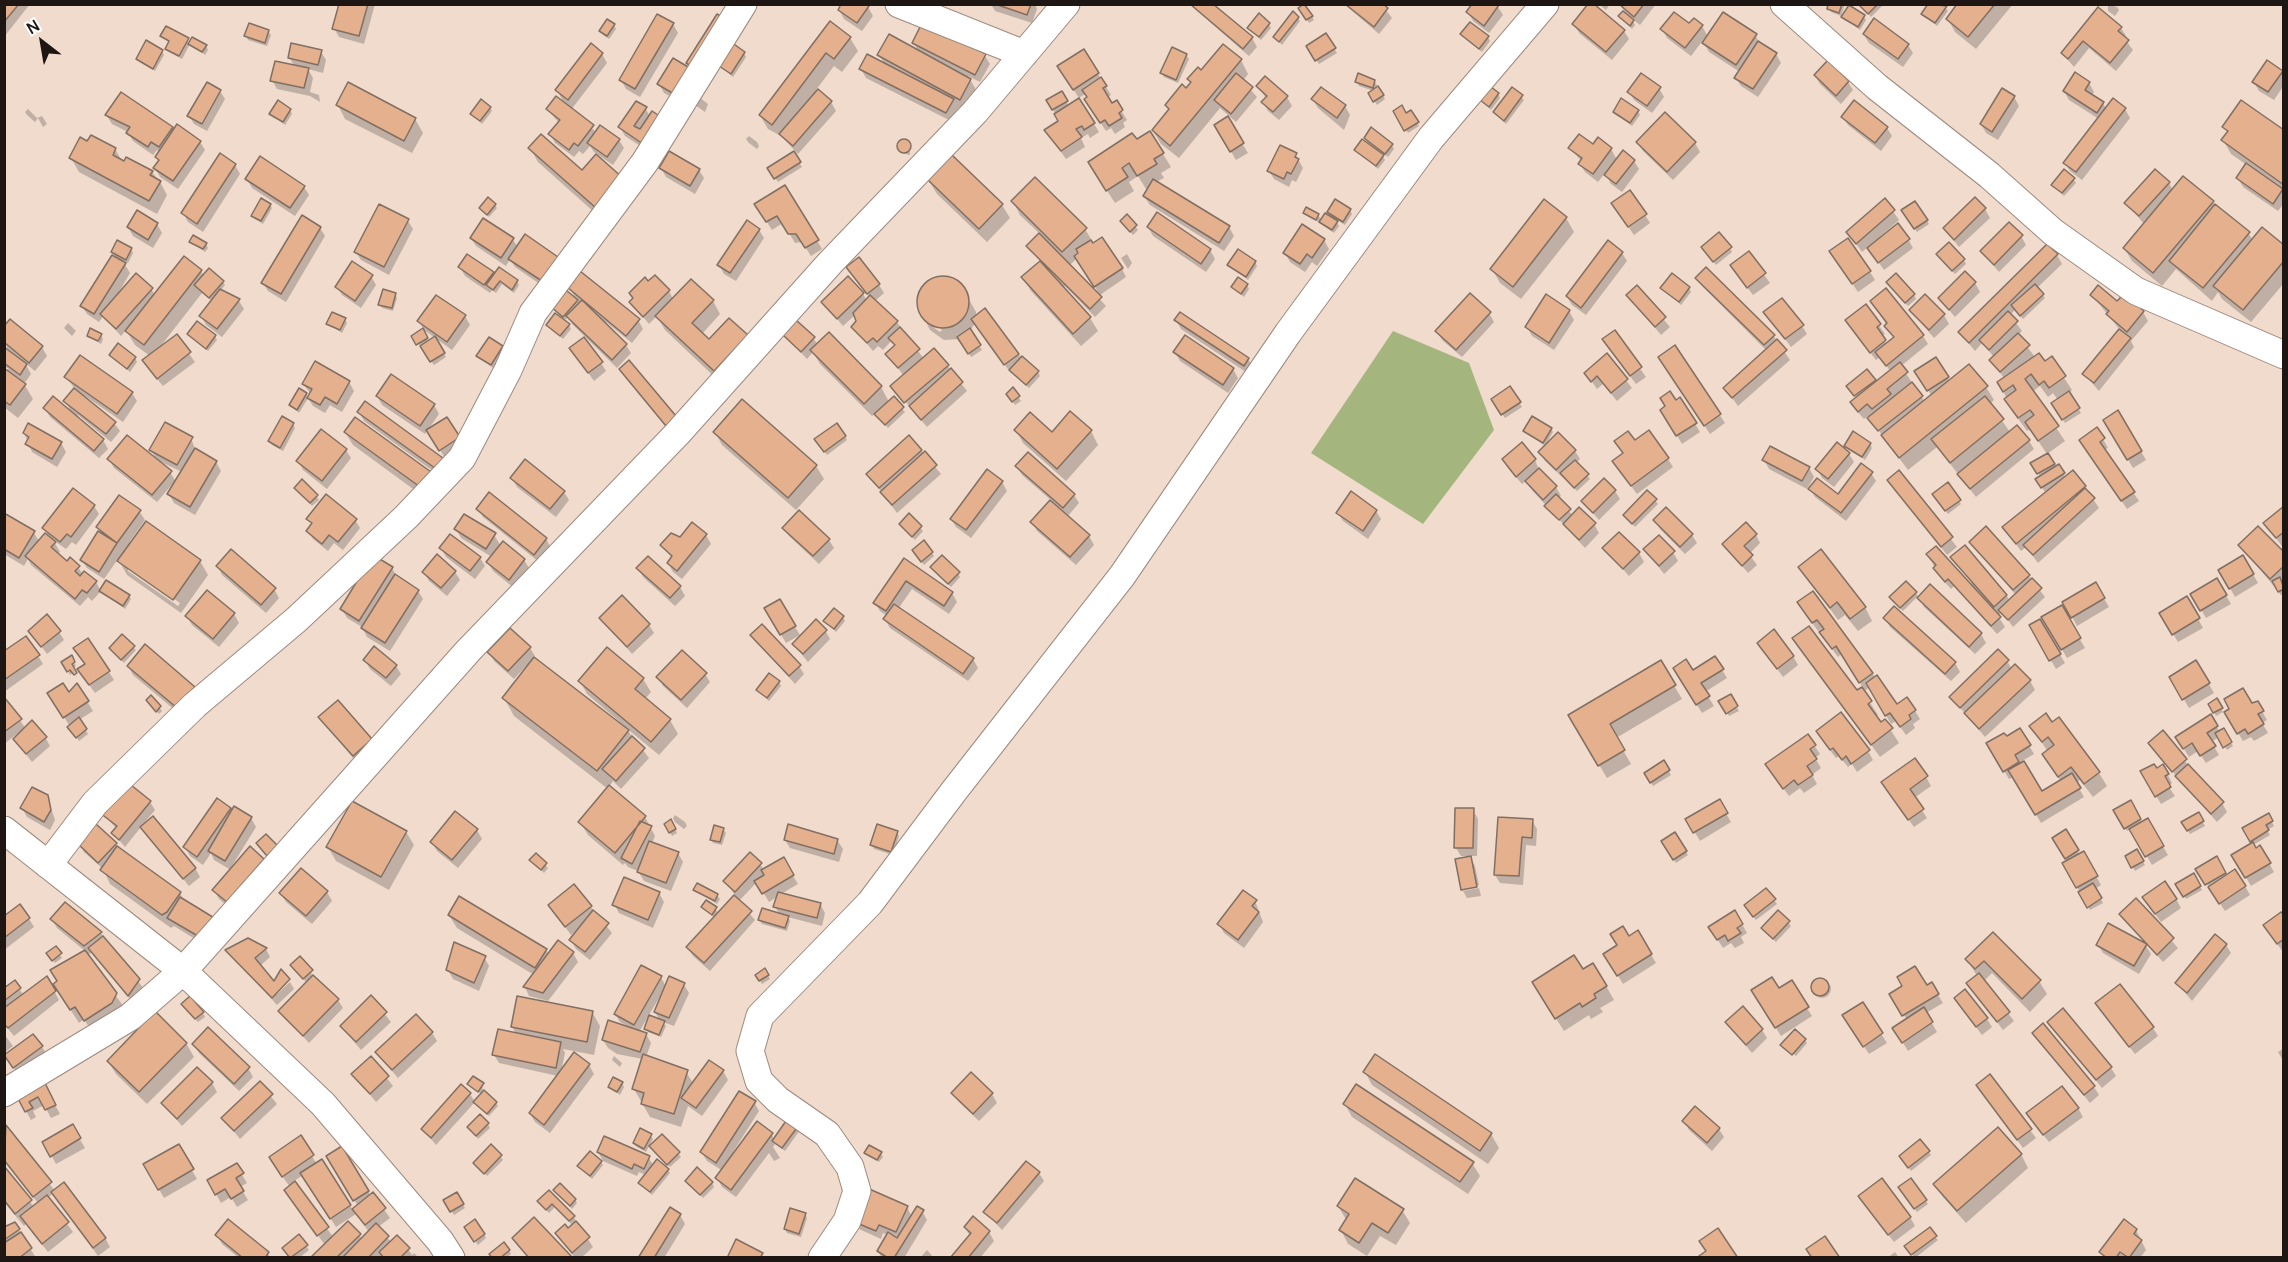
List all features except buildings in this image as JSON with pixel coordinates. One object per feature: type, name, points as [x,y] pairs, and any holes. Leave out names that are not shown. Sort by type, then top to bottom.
[{"type":"street","points":[[48,865],[95,803],[195,705],[296,620],[406,517],[462,458],[508,370],[534,313],[645,162],[743,4]]},
{"type":"street","points":[[899,4],[1024,54]]},
{"type":"street","points":[[4,1093],[130,1017],[183,971],[468,651],[677,434],[830,263],[975,112],[1066,4]]},
{"type":"street","points":[[822,1257],[847,1221],[857,1191],[850,1167],[826,1134],[778,1100],[759,1081],[750,1051],[760,1016],[870,903],[954,791],[1122,576],[1288,333],[1431,138],[1545,4]]},
{"type":"street","points":[[1784,4],[1877,87],[1989,175],[2053,231],[2127,284],[2283,355]]},
{"type":"street","points":[[4,830],[183,971],[323,1104],[440,1241],[451,1257]]},
{"type":"green space","points":[[1393,331],[1469,363],[1494,430],[1423,524],[1311,453]]}]
